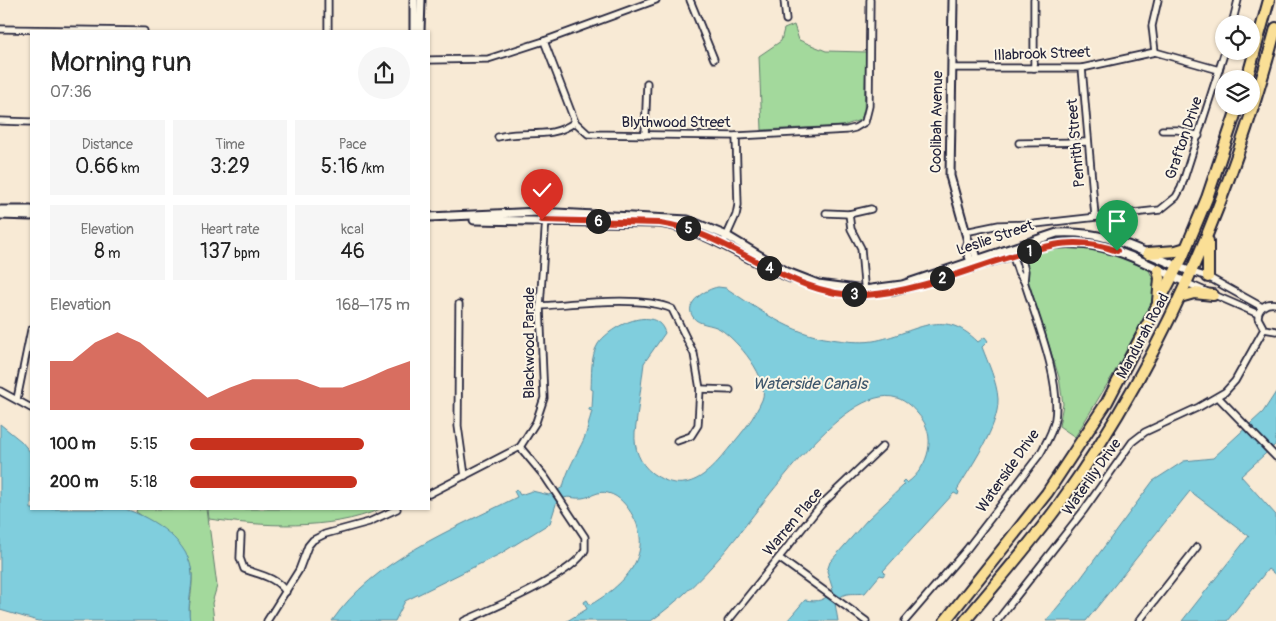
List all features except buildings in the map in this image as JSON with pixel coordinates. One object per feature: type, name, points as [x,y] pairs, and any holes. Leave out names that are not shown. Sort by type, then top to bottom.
[{"type":"highway","points":[[1249,70],[1268,0]]},
{"type":"highway","name":"Mandurah Road","points":[[965,621],[1058,507],[1105,435],[1145,366],[1180,298],[1208,233],[1259,92],[1276,28]]},
{"type":"highway","name":"Mandurah Road","points":[[945,621],[1053,486],[1107,402],[1176,272],[1207,198],[1235,115]]},
{"type":"highway","points":[[1208,233],[1208,277]]},
{"type":"highway","points":[[1148,253],[1176,251],[1186,248]]},
{"type":"highway","points":[[1156,312],[1160,288],[1158,270]]},
{"type":"highway","points":[[1180,298],[1194,293],[1213,295]]},
{"type":"street","points":[[328,0],[328,30]]},
{"type":"street","points":[[414,0],[414,30]]},
{"type":"street","points":[[420,30],[421,0]]},
{"type":"street","points":[[430,60],[488,59],[544,41],[656,0]]},
{"type":"street","points":[[690,0],[714,59]]},
{"type":"street","points":[[784,0],[786,20]]},
{"type":"street","name":"Blythwood Street","points":[[575,122],[588,134],[736,136],[847,130],[865,122],[869,106],[870,0]]},
{"type":"street","name":"Coolibah Avenue","points":[[953,0],[950,176],[965,232],[968,241],[973,245],[975,264]]},
{"type":"street","points":[[1034,0],[1034,68]]},
{"type":"street","points":[[1155,52],[1152,26],[1158,0]]},
{"type":"street","points":[[1234,15],[1238,0]]},
{"type":"street","points":[[0,29],[72,30]]},
{"type":"street","points":[[498,136],[511,133],[551,134],[564,130],[575,122],[544,41]]},
{"type":"street","name":"Illabrook Street","points":[[952,68],[1082,68],[1155,52],[1219,70]]},
{"type":"street","name":"Grafton Drive","points":[[1219,70],[1222,60]]},
{"type":"street","name":"Penrith Street","points":[[1082,68],[1095,216]]},
{"type":"street","points":[[645,135],[647,83]]},
{"type":"street","name":"Grafton Drive","points":[[965,232],[999,224],[1035,224],[1160,210],[1169,203],[1181,188],[1215,83]]},
{"type":"street","points":[[0,121],[30,122]]},
{"type":"street","points":[[1162,130],[1178,130],[1199,136]]},
{"type":"street","points":[[723,244],[736,215],[738,205],[736,136]]},
{"type":"street","points":[[1019,143],[1088,142]]},
{"type":"street","points":[[826,213],[849,214],[871,209]]},
{"type":"street","points":[[0,210],[30,210]]},
{"type":"street","points":[[849,214],[851,229],[861,248],[865,292]]},
{"type":"street","points":[[0,215],[30,216]]},
{"type":"street","name":"Leslie Street","points":[[430,217],[544,216],[688,220],[727,236],[787,272],[818,284],[865,292]]},
{"type":"street","name":"Leslie Street","points":[[430,220],[544,216],[679,225],[723,244],[786,276],[816,288],[865,292],[902,285],[1015,251],[1045,245],[1088,243],[1117,251],[1158,270],[1192,272]]},
{"type":"street","name":"Blackwood Parade","points":[[430,494],[520,446],[536,422],[544,398],[540,306],[544,251],[544,216]]},
{"type":"street","name":"Leslie Street","points":[[1015,251],[1050,234],[1084,233],[1106,236],[1148,253],[1176,272],[1187,283]]},
{"type":"street","name":"Waterside Drive","points":[[905,621],[967,550],[1048,440],[1055,420],[1054,385],[1024,281],[1024,270],[1015,251]]},
{"type":"street","points":[[1192,272],[1208,277],[1262,307]]},
{"type":"street","points":[[1187,283],[1258,314]]},
{"type":"street","points":[[540,306],[608,302],[653,304],[672,309],[694,354],[700,389],[698,425],[691,436],[677,441]]},
{"type":"street","points":[[459,304],[458,416],[465,476]]},
{"type":"street","points":[[1276,304],[1266,304],[1258,314],[1260,324],[1264,329],[1276,331]]},
{"type":"street","name":"Waterlily Drive","points":[[997,621],[1084,510],[1132,442],[1145,432],[1218,397],[1235,381],[1264,329]]},
{"type":"street","points":[[17,399],[30,335]]},
{"type":"street","points":[[700,389],[730,390]]},
{"type":"street","points":[[0,390],[30,407]]},
{"type":"street","points":[[1218,397],[1276,457]]},
{"type":"street","points":[[464,621],[516,598],[558,574],[583,554],[586,545],[585,537],[545,477],[520,446]]},
{"type":"street","name":"Warren Place","points":[[728,621],[821,505],[883,446]]},
{"type":"street","points":[[266,621],[286,592],[313,540],[325,534],[370,522],[395,510]]},
{"type":"street","points":[[242,535],[240,558],[244,569],[273,578],[286,592]]},
{"type":"street","points":[[1139,621],[1197,546]]},
{"type":"street","points":[[779,558],[866,621]]},
{"type":"green space","points":[[794,25],[799,40],[826,51],[866,52],[864,113],[860,120],[843,126],[762,130],[759,56],[781,41],[784,29]]},
{"type":"green space","points":[[1065,245],[1108,252],[1127,260],[1149,270],[1155,284],[1155,292],[1149,309],[1114,373],[1075,437],[1059,426],[1063,404],[1059,377],[1029,283],[1024,257],[1030,253]]},
{"type":"green space","points":[[137,510],[207,510],[217,586],[212,603],[214,621],[189,621],[192,580],[190,564],[179,546],[163,530],[136,512]]},
{"type":"green space","points":[[208,510],[377,510],[340,521],[318,524],[273,525],[209,519]]},
{"type":"water","name":"Waterside Canals","points":[[718,287],[726,288],[776,320],[802,332],[831,339],[868,342],[888,338],[927,325],[940,324],[952,325],[965,331],[978,342],[985,337],[988,341],[982,347],[996,386],[997,410],[994,422],[983,446],[957,490],[959,492],[958,495],[954,493],[883,571],[885,573],[883,576],[880,575],[865,593],[848,594],[838,599],[835,603],[838,621],[787,621],[805,600],[821,600],[830,594],[833,590],[827,571],[830,562],[867,520],[904,485],[902,482],[904,480],[907,483],[915,476],[925,460],[929,441],[928,431],[924,422],[912,407],[897,398],[875,398],[851,410],[826,431],[800,458],[712,566],[679,599],[651,621],[567,621],[587,609],[584,602],[587,600],[590,605],[614,589],[632,568],[638,556],[640,544],[639,530],[633,516],[620,499],[604,492],[582,498],[570,497],[557,501],[550,523],[500,554],[405,601],[395,621],[332,621],[349,600],[369,581],[392,564],[416,548],[517,497],[514,491],[517,490],[520,495],[532,491],[549,495],[563,487],[585,436],[592,411],[589,408],[592,408],[592,366],[595,349],[604,337],[622,325],[643,319],[652,320],[660,324],[665,333],[644,363],[635,444],[638,455],[644,465],[652,473],[676,483],[687,483],[696,479],[714,466],[748,425],[762,400],[763,391],[762,382],[757,371],[735,342],[720,329],[695,320],[693,317],[691,307],[693,302],[702,294]]},
{"type":"water","points":[[1276,392],[1276,444],[1241,476],[1276,515],[1276,575],[1268,569],[1227,621],[1182,621],[1249,536],[1190,491],[1086,621],[1046,621],[1075,586],[1153,481],[1184,461],[1213,458],[1263,412]]},
{"type":"water","points":[[0,424],[21,441],[30,452],[30,510],[128,510],[147,518],[169,533],[185,552],[190,563],[192,575],[189,609],[190,621],[38,621],[0,610]]},
{"type":"route","points":[[542,220],[679,225],[699,232],[786,276],[816,288],[846,294],[865,295],[905,289],[1045,245],[1088,243],[1117,251]]}]
